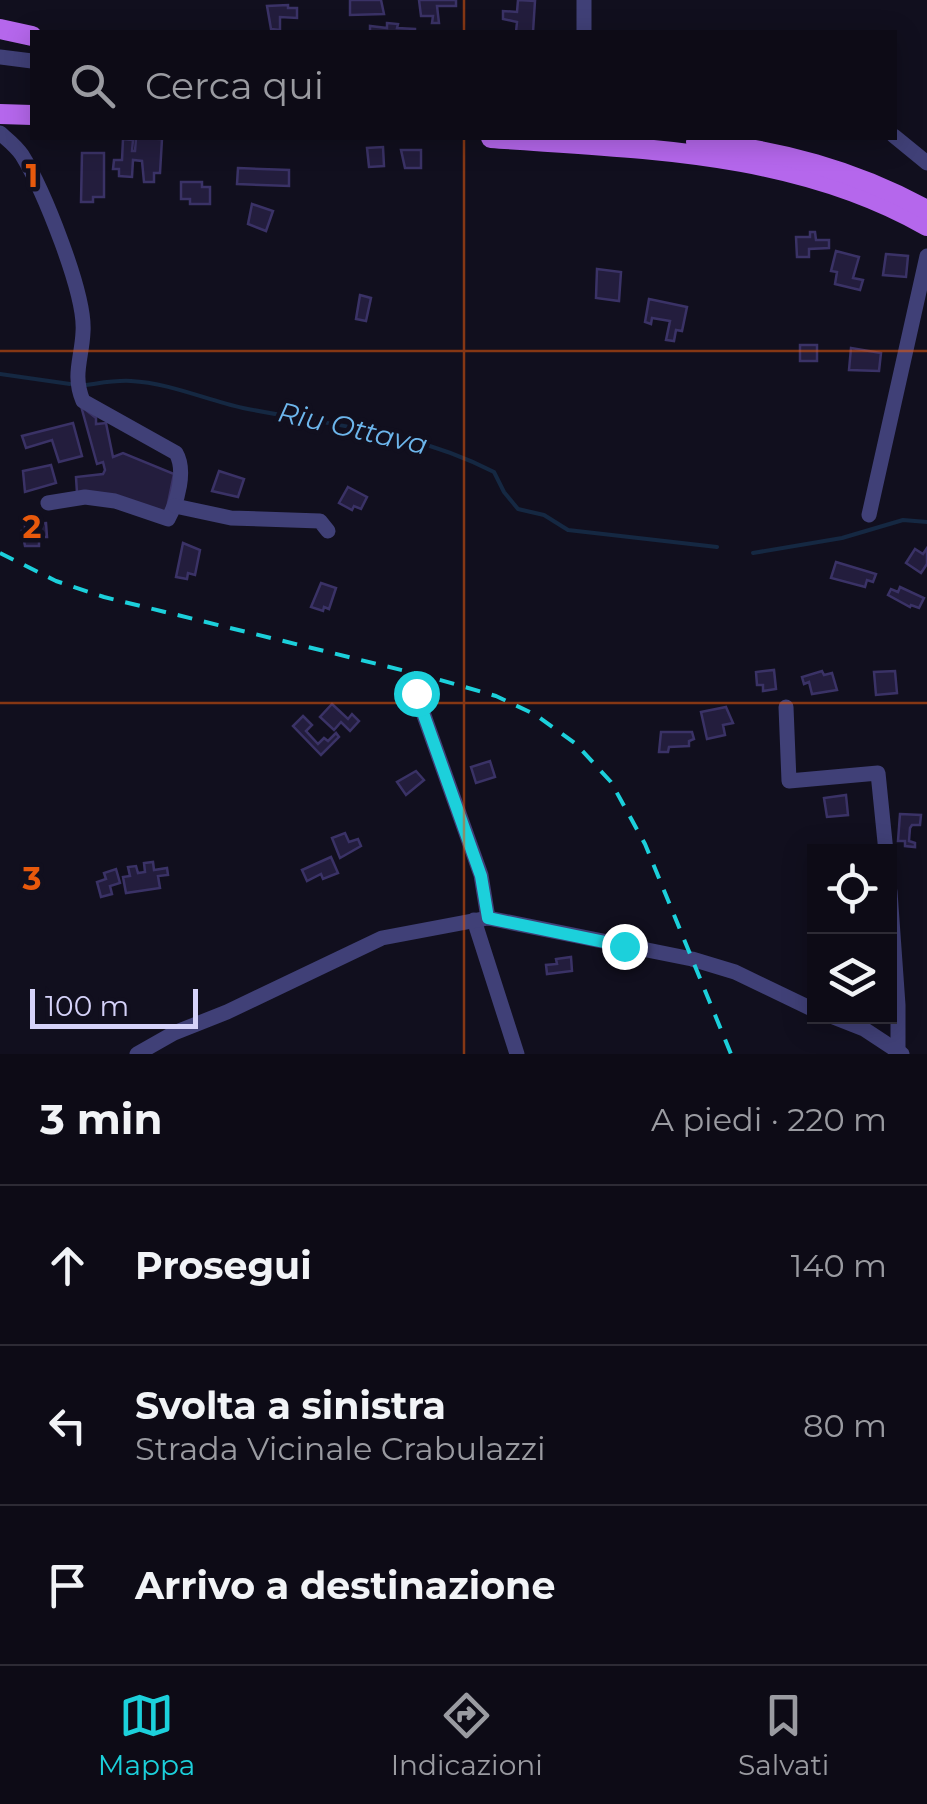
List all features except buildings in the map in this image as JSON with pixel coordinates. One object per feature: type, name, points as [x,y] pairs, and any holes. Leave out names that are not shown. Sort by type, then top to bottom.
[{"type":"main road","points":[[0,28],[30,36]]},
{"type":"main road","points":[[0,114],[30,115]]},
{"type":"main road","points":[[513,140],[754,162],[800,172],[848,189],[927,226]]},
{"type":"main road","points":[[676,140],[742,146],[800,158],[852,174],[927,210]]},
{"type":"street","points":[[584,0],[584,30]]},
{"type":"street","points":[[0,57],[30,61]]},
{"type":"street","points":[[0,133],[24,158],[70,266],[84,330],[76,371],[83,401],[176,453],[182,462],[176,506],[168,519],[115,501],[85,497],[48,503]]},
{"type":"street","points":[[897,138],[927,162]]},
{"type":"street","points":[[869,515],[927,256]]},
{"type":"street","points":[[176,506],[231,518],[320,521],[328,531]]},
{"type":"street","points":[[416,693],[481,876],[481,919],[516,1054]]},
{"type":"street","points":[[786,707],[789,781],[878,773],[885,844]]},
{"type":"street","points":[[137,1054],[174,1033],[382,938],[481,919],[706,964],[735,972],[807,1007]]},
{"type":"street","points":[[893,934],[898,1006],[896,1052]]},
{"type":"street","points":[[850,1024],[896,1052]]},
{"type":"waterway","name":"Riu Ottava","points":[[0,374],[70,384]]},
{"type":"waterway","name":"Riu Ottava","points":[[86,385],[145,382],[243,408],[402,438],[494,472],[518,509],[544,515],[568,530],[717,547]]},
{"type":"waterway","name":"Riu Ottava","points":[[753,553],[842,538],[903,520],[927,522]]},
{"type":"railway","points":[[0,553],[56,581],[104,597],[430,677],[496,696],[536,715],[576,744],[611,782],[645,844],[731,1054]]},
{"type":"route","points":[[416,693],[481,876],[488,918],[624,946]]}]
